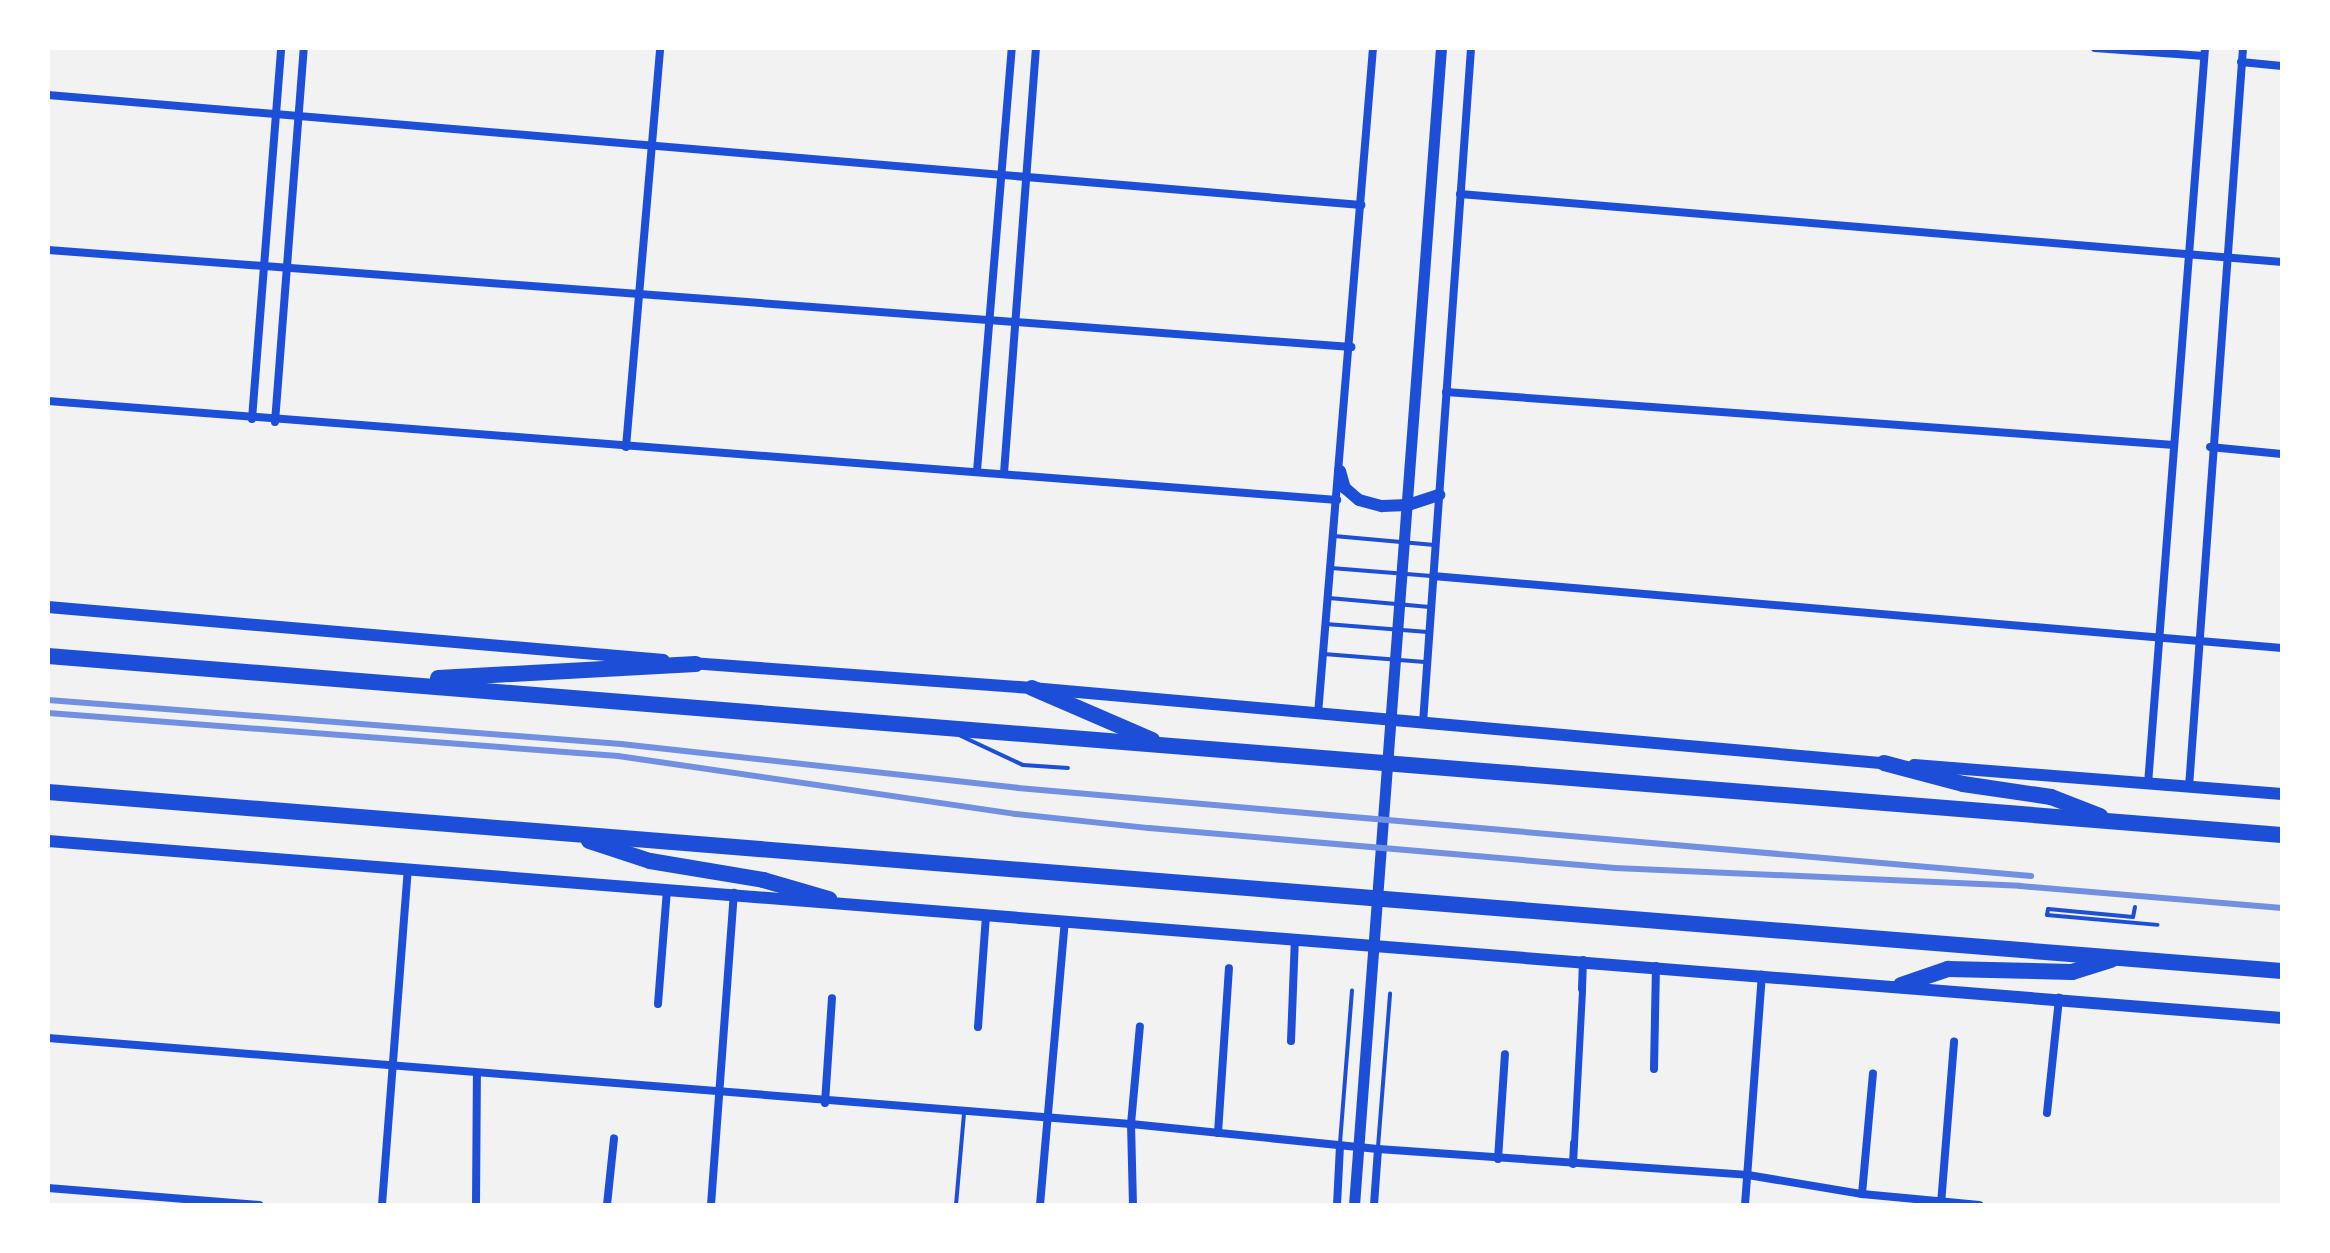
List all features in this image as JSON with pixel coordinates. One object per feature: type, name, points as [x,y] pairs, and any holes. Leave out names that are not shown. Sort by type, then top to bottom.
[{"type":"highway","points":[[48,656],[2282,835]]},
{"type":"highway","points":[[373,681],[696,664]]},
{"type":"highway","points":[[1032,688],[1165,745]]},
{"type":"highway","points":[[1884,763],[1963,784],[2051,797],[2117,822]]},
{"type":"highway","points":[[48,792],[2282,971]]},
{"type":"highway","points":[[564,833],[650,861],[763,880],[829,899]]},
{"type":"highway","points":[[1901,985],[1948,969],[2072,972],[2116,958]]},
{"type":"main road","points":[[1340,471],[1345,488],[1359,500],[1382,506],[1408,505],[1439,495]]},
{"type":"main road","points":[[48,607],[696,664],[1032,688],[1884,763],[2282,794]]},
{"type":"main road","points":[[48,841],[829,899],[986,916],[1901,985],[2282,1018]]},
{"type":"street","points":[[252,419],[261,268],[281,48]]},
{"type":"street","points":[[275,422],[284,270],[304,48]]},
{"type":"street","points":[[626,447],[660,48]]},
{"type":"street","points":[[977,471],[1012,48]]},
{"type":"street","points":[[1004,473],[1036,48]]},
{"type":"street","points":[[1318,714],[1351,347],[1373,48]]},
{"type":"street","points":[[1354,1205],[1391,669],[1441,48]]},
{"type":"street","points":[[1423,723],[1471,48]]},
{"type":"street","points":[[2095,48],[2204,52],[2148,784]]},
{"type":"street","points":[[2189,787],[2210,447],[2243,48]]},
{"type":"street","points":[[2241,62],[2282,66]]},
{"type":"street","points":[[48,95],[297,118],[1002,172],[1361,205]]},
{"type":"street","points":[[1460,194],[2282,262]]},
{"type":"street","points":[[48,250],[988,324],[1351,347]]},
{"type":"street","points":[[1446,392],[2174,445]]},
{"type":"street","points":[[48,401],[275,422],[977,471],[1337,500]]},
{"type":"street","points":[[2210,447],[2282,454]]},
{"type":"street","points":[[1433,576],[2282,648]]},
{"type":"street","points":[[382,1205],[408,867]]},
{"type":"street","points":[[658,1004],[667,888]]},
{"type":"street","points":[[711,1205],[734,893]]},
{"type":"street","points":[[978,1027],[986,916]]},
{"type":"street","points":[[1040,1205],[1045,1119],[1065,922]]},
{"type":"street","points":[[1291,1041],[1295,939]]},
{"type":"street","points":[[1573,1164],[1583,960]]},
{"type":"street","points":[[1654,1069],[1656,966]]},
{"type":"street","points":[[1218,1133],[1229,968]]},
{"type":"street","points":[[1745,1205],[1762,975]]},
{"type":"street","points":[[825,1103],[832,998]]},
{"type":"street","points":[[2047,1113],[2059,998]]},
{"type":"street","points":[[1133,1205],[1131,1124],[1140,1026]]},
{"type":"street","points":[[48,1038],[477,1076],[1131,1124],[1498,1159],[1748,1175],[1862,1194],[1941,1204],[1979,1205]]},
{"type":"street","points":[[1941,1204],[1954,1042]]},
{"type":"street","points":[[1498,1159],[1505,1054]]},
{"type":"street","points":[[1862,1194],[1873,1073]]},
{"type":"street","points":[[476,1205],[477,1076]]},
{"type":"street","points":[[607,1205],[614,1138]]},
{"type":"street","points":[[1337,1205],[1340,1146]]},
{"type":"street","points":[[1374,1205],[1378,1149]]},
{"type":"street","points":[[48,1188],[259,1205]]},
{"type":"lane","points":[[1334,536],[1435,545]]},
{"type":"lane","points":[[1331,568],[1433,576]]},
{"type":"lane","points":[[1329,598],[1431,607]]},
{"type":"lane","points":[[1326,624],[1429,632]]},
{"type":"lane","points":[[1324,654],[1427,662]]},
{"type":"lane","points":[[939,726],[1023,765],[1068,768]]},
{"type":"lane","points":[[2135,907],[2133,917],[2048,909],[2047,915],[2158,925]]},
{"type":"lane","points":[[1340,1146],[1352,990]]},
{"type":"lane","points":[[1378,1149],[1390,993]]},
{"type":"lane","points":[[956,1205],[964,1113]]},
{"type":"railway","points":[[48,700],[621,744],[1018,788],[2031,876]]},
{"type":"railway","points":[[48,713],[618,756],[1015,814],[1149,828],[1615,868],[2020,886],[2282,908]]}]
